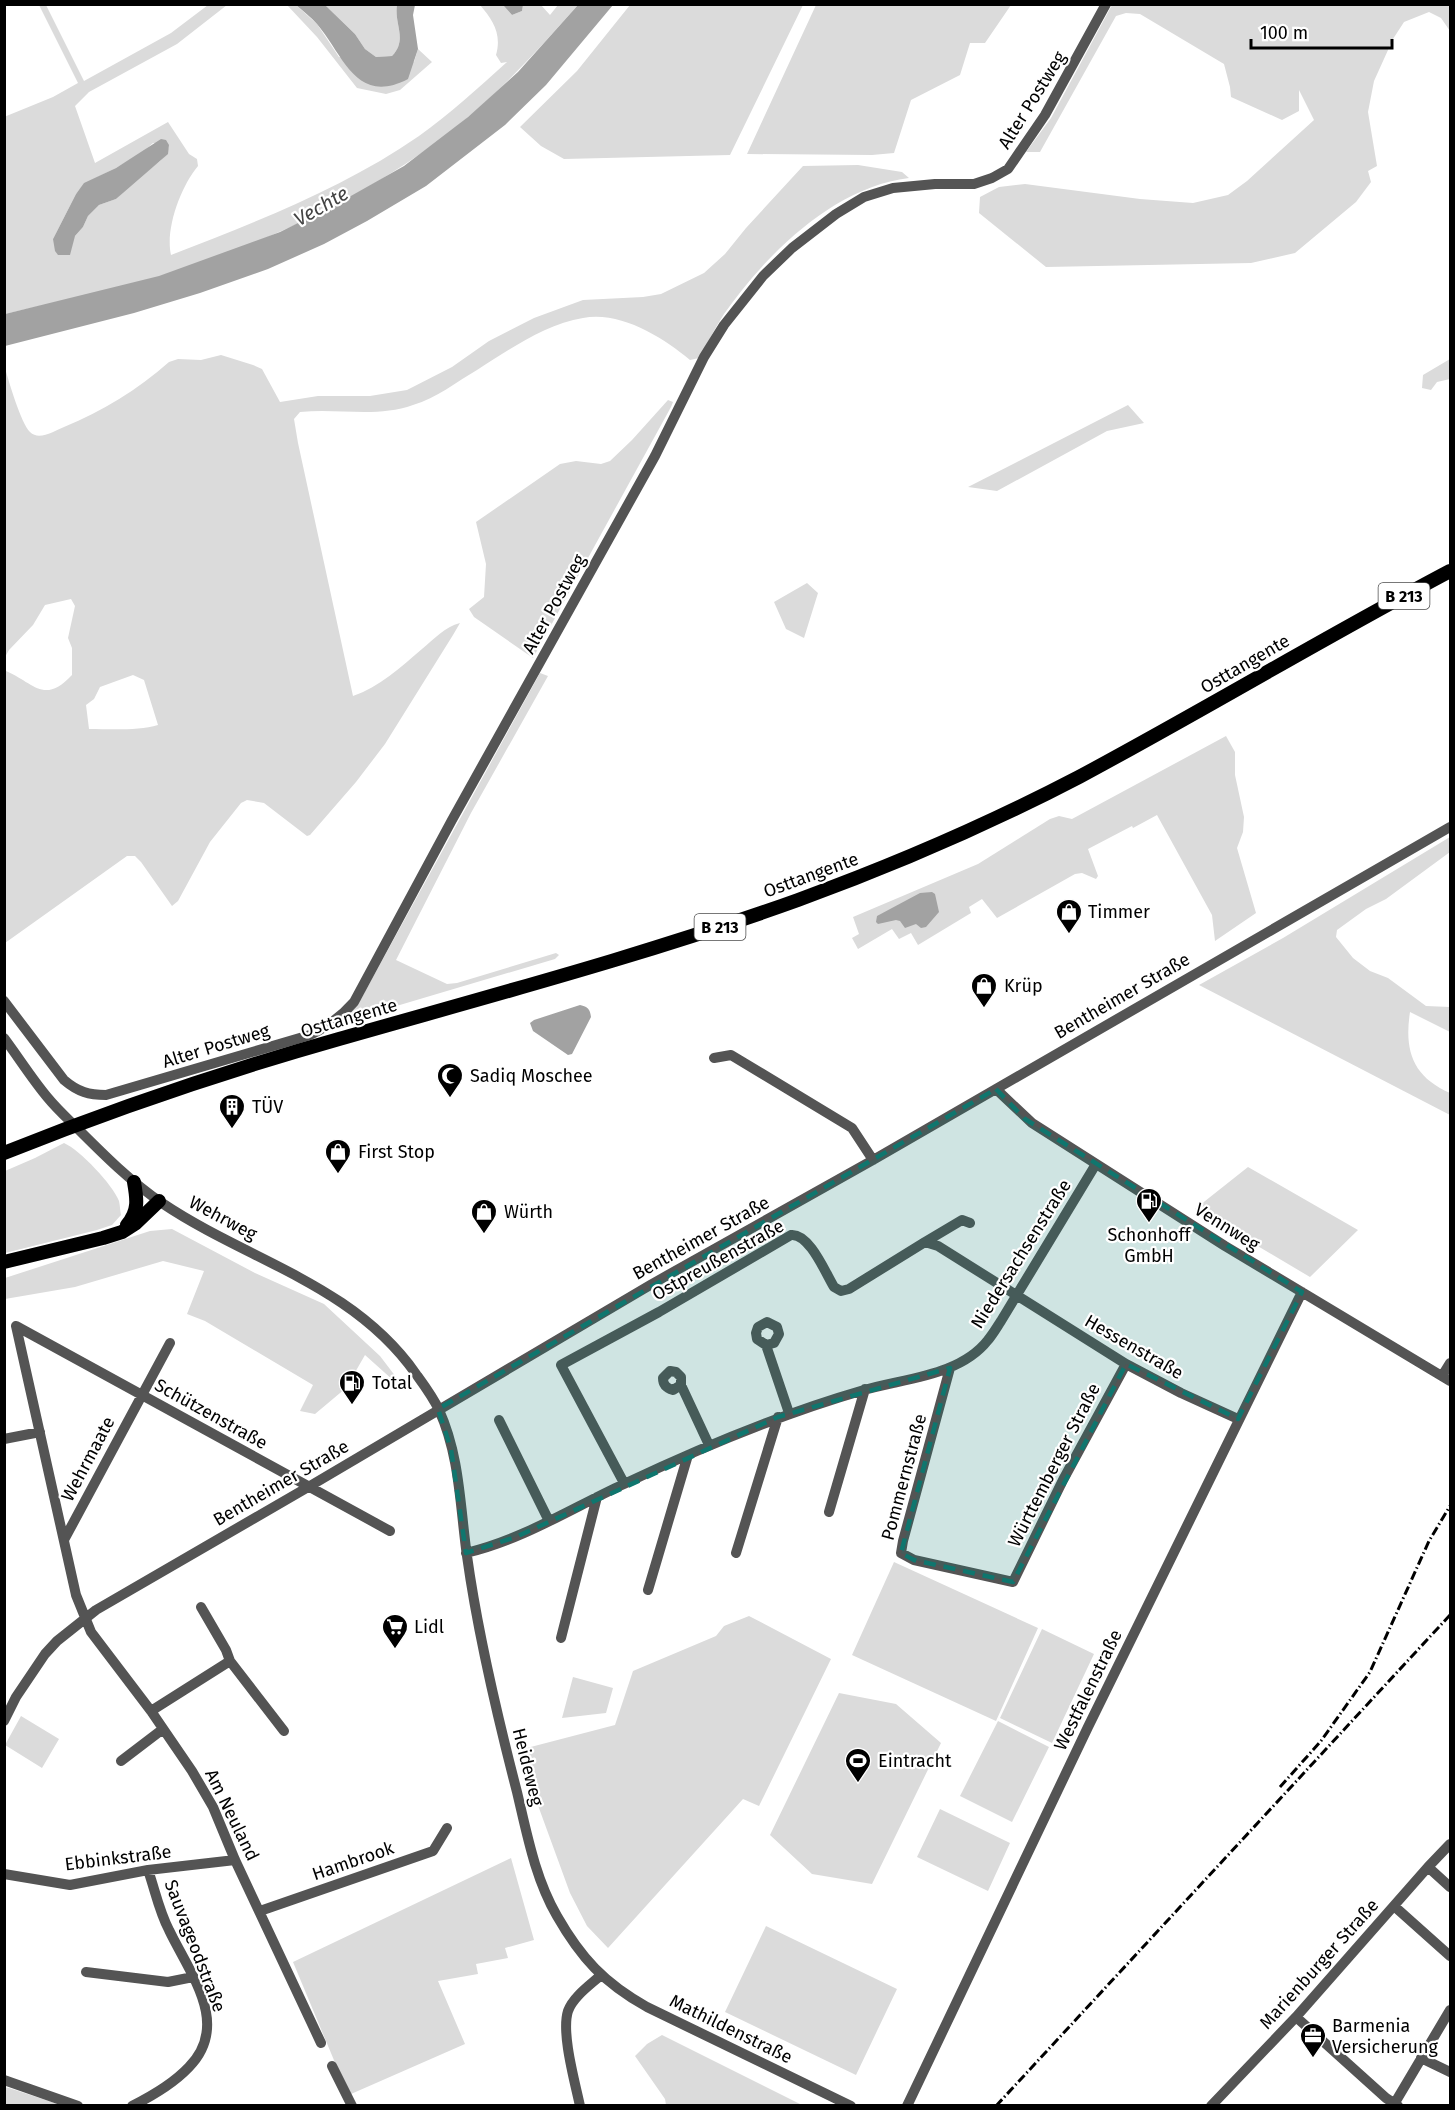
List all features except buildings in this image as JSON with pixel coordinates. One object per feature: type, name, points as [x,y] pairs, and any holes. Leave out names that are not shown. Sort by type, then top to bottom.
[{"type":"main road","name":"Osttangente","points":[[4,1153],[127,1106],[336,1040],[470,1003],[696,935],[799,900],[884,867],[978,826],[1078,777],[1450,571]]},
{"type":"main road","points":[[122,1232],[134,1217],[137,1198],[134,1182]]},
{"type":"main road","points":[[4,1262],[122,1232],[136,1223],[159,1201]]},
{"type":"street","name":"Alter Postweg","points":[[4,1001],[64,1080],[84,1093],[95,1095],[113,1094],[310,1035],[323,1029],[346,1011],[354,1002],[452,820],[655,456],[705,357],[724,325],[763,276],[792,248],[836,214],[864,197],[893,188],[935,184],[974,184],[1008,169],[1045,115],[1106,4]]},
{"type":"street","name":"Bentheimer Straße","points":[[4,1721],[16,1697],[45,1654],[96,1610],[652,1284],[873,1160],[1450,826]]},
{"type":"street","name":"Wehrweg","points":[[4,1038],[48,1098],[134,1182],[201,1228],[328,1293],[356,1312],[381,1333],[407,1361],[438,1409]]},
{"type":"street","points":[[714,1058],[731,1055],[852,1128],[873,1160]]},
{"type":"street","name":"Vennweg","points":[[996,1089],[1025,1119],[1446,1379]]},
{"type":"street","name":"Niedersachsenstraße","points":[[466,1553],[499,1544],[709,1445],[778,1417],[865,1389],[950,1368],[987,1341],[1096,1164]]},
{"type":"street","points":[[925,1242],[962,1220],[970,1223]]},
{"type":"street","name":"Ostpreußenstraße","points":[[624,1484],[561,1365],[659,1312],[791,1235],[803,1237],[807,1241],[834,1287],[841,1291],[849,1289],[925,1242]]},
{"type":"street","points":[[925,1242],[938,1246],[1016,1296]]},
{"type":"street","name":"Westfalenstraße","points":[[907,2106],[1083,1738],[1302,1292]]},
{"type":"street","name":"Hessenstraße","points":[[1016,1296],[1126,1364],[1238,1419]]},
{"type":"street","name":"Schützenstraße","points":[[16,1326],[390,1531]]},
{"type":"street","name":"Wehrmaate","points":[[16,1326],[76,1595],[84,1618]]},
{"type":"street","name":"Wehrmaate","points":[[64,1540],[170,1342]]},
{"type":"street","points":[[766,1345],[789,1413]]},
{"type":"street","points":[[1446,1379],[1450,1363]]},
{"type":"street","name":"Württemberger Straße","points":[[1013,1582],[1062,1480],[1126,1364]]},
{"type":"street","name":"Pommernstraße","points":[[950,1368],[903,1540],[902,1553],[914,1560],[1013,1582]]},
{"type":"street","points":[[681,1385],[709,1445]]},
{"type":"street","points":[[829,1512],[865,1389]]},
{"type":"street","name":"Heideweg","points":[[438,1409],[447,1431],[458,1484],[466,1553],[503,1737],[532,1851],[542,1884],[556,1914],[587,1961],[600,1976]]},
{"type":"street","points":[[736,1554],[778,1417]]},
{"type":"street","points":[[499,1420],[549,1521]]},
{"type":"street","points":[[4,1439],[40,1432]]},
{"type":"street","points":[[648,1590],[688,1455]]},
{"type":"street","points":[[561,1638],[597,1497]]},
{"type":"street","points":[[201,1607],[230,1661],[284,1731]]},
{"type":"street","name":"Am Neuland","points":[[84,1618],[91,1632],[151,1711],[192,1771],[213,1807],[235,1860],[321,2043]]},
{"type":"street","points":[[151,1711],[230,1661]]},
{"type":"street","points":[[121,1761],[163,1729]]},
{"type":"street","name":"Hambrook","points":[[260,1911],[433,1851],[447,1828]]},
{"type":"street","name":"Marienburger Straße","points":[[1211,2106],[1296,2017],[1450,1844]]},
{"type":"street","name":"Ebbinkstraße","points":[[4,1874],[70,1885],[148,1870],[235,1860]]},
{"type":"street","points":[[1428,1867],[1450,1887]]},
{"type":"street","name":"Sauvageodstraße","points":[[132,2106],[169,2085],[182,2074],[202,2051],[206,2041],[208,2022],[193,1977],[163,1919],[148,1870]]},
{"type":"street","points":[[1394,1906],[1450,1956]]},
{"type":"street","points":[[86,1972],[168,1982],[193,1977]]},
{"type":"street","points":[[580,2106],[568,2043],[566,2026],[568,2010],[600,1976]]},
{"type":"street","name":"Mathildenstraße","points":[[600,1976],[647,2007],[851,2106]]},
{"type":"street","points":[[1296,2017],[1395,2105],[1450,2010]]},
{"type":"street","points":[[1421,2058],[1450,2072]]},
{"type":"street","points":[[332,2066],[352,2106]]},
{"type":"street","points":[[4,2080],[78,2106]]},
{"type":"highlighted area","points":[[996,1089],[1025,1119],[1302,1292],[1238,1419],[1126,1364],[1013,1582],[914,1560],[901,1553],[950,1368],[778,1417],[516,1537],[466,1553],[451,1449],[438,1409]]},
{"type":"shaded area","points":[[816,4],[1011,5],[985,43],[970,43],[960,75],[911,100],[894,153],[872,155],[747,154]]},
{"type":"shaded area","points":[[39,5],[46,5],[84,81],[171,33],[208,5],[227,5],[177,44],[89,92],[75,106],[95,163],[168,122],[189,154],[197,159],[198,166],[180,196],[172,221],[171,255],[267,217],[330,188],[390,155],[442,119],[507,62],[501,63],[496,55],[497,34],[489,16],[480,5],[503,5],[512,15],[522,11],[523,5],[541,5],[550,15],[558,5],[578,5],[511,78],[467,118],[397,170],[321,213],[241,248],[159,277],[5,314],[4,117],[53,97],[78,83]],"holes":[[[153,143],[169,145],[167,154],[116,199],[99,205],[88,216],[83,227],[75,236],[53,239],[76,194],[84,184],[143,152]]]},
{"type":"shaded area","points":[[287,5],[296,5],[317,24],[339,57],[414,62],[418,49],[432,62],[400,90],[386,94],[357,88],[317,37]]},
{"type":"shaded area","points":[[296,5],[325,5],[355,34],[365,49],[376,57],[392,56],[397,50],[400,38],[397,5],[415,5],[413,15],[418,49],[408,79],[390,86],[376,86],[363,82],[344,63],[317,24]]},
{"type":"shaded area","points":[[325,5],[397,5],[400,38],[397,50],[392,56],[376,57],[365,49],[355,34]]},
{"type":"shaded area","points":[[503,5],[523,5],[522,11],[512,15]]},
{"type":"shaded area","points":[[578,5],[613,5],[546,85],[505,125],[426,186],[324,244],[268,269],[134,313],[5,346],[5,314],[159,276],[280,232],[404,166],[468,117],[518,72]]},
{"type":"shaded area","points":[[630,5],[803,5],[730,155],[564,159],[541,146],[520,127],[577,71]]},
{"type":"shaded area","points":[[1112,5],[1450,5],[1450,31],[1441,18],[1429,12],[1404,22],[1393,39],[1374,81],[1368,112],[1377,166],[1368,171],[1371,182],[1356,202],[1295,253],[1251,263],[1046,267],[979,213],[980,197],[999,187],[1025,184],[1140,199],[1193,203],[1228,195],[1247,181],[1314,120],[1299,90],[1299,111],[1282,120],[1231,97],[1224,64],[1140,14],[1126,13],[1116,16],[1040,152],[1026,152],[1051,118]]},
{"type":"shaded area","points":[[161,139],[166,140],[169,145],[168,154],[116,199],[99,205],[88,216],[83,227],[75,236],[70,255],[58,255],[53,239],[84,183],[116,168]]},
{"type":"shaded area","points":[[858,165],[902,172],[909,178],[881,184],[854,195],[804,227],[781,247],[741,291],[724,314],[699,358],[690,360],[654,335],[626,322],[612,318],[583,318],[541,332],[438,394],[413,405],[371,412],[300,412],[294,419],[298,443],[353,696],[381,682],[449,627],[460,623],[385,744],[310,835],[307,836],[264,803],[247,800],[241,803],[210,842],[178,901],[172,906],[141,862],[135,856],[127,856],[5,943],[4,665],[6,671],[39,689],[54,689],[62,684],[72,675],[72,648],[68,638],[75,606],[71,599],[45,605],[33,625],[5,657],[5,368],[23,420],[30,432],[38,436],[51,433],[106,407],[145,382],[169,362],[178,359],[201,360],[221,355],[253,365],[262,369],[280,402],[318,396],[370,396],[407,390],[452,367],[489,341],[534,318],[583,300],[661,294],[704,273],[725,254],[803,166]],"holes":[[[133,675],[144,680],[158,725],[133,729],[89,729],[86,705],[94,699],[100,687]]]},
{"type":"shaded area","points":[[1450,359],[1450,379],[1437,382],[1431,390],[1422,388],[1423,375]]},
{"type":"shaded area","points":[[668,400],[673,402],[671,407],[533,658],[474,617],[469,609],[484,597],[486,564],[476,522],[560,464],[576,461],[601,464],[610,461]]},
{"type":"shaded area","points":[[1128,405],[1144,423],[1107,431],[997,491],[968,487]]},
{"type":"shaded area","points":[[807,583],[818,593],[804,638],[786,629],[774,602]]},
{"type":"shaded area","points":[[540,673],[548,676],[471,813],[396,960],[447,984],[556,953],[559,955],[555,959],[346,1021],[361,999]]},
{"type":"shaded area","points":[[1226,736],[1235,752],[1235,775],[1244,817],[1243,832],[1237,848],[1256,913],[1215,941],[1212,915],[1157,815],[1088,849],[1098,876],[1096,879],[1082,873],[1075,874],[997,918],[982,899],[969,907],[971,913],[918,945],[911,933],[899,939],[892,929],[858,949],[852,938],[859,934],[853,917],[978,864],[1050,819],[1059,816],[1072,819]]},
{"type":"shaded area","points":[[1450,837],[1450,852],[1386,899],[1366,909],[1337,930],[1336,937],[1353,958],[1370,971],[1388,978],[1426,1006],[1450,1007],[1450,1032],[1410,1012],[1408,1026],[1410,1051],[1414,1061],[1427,1079],[1450,1093],[1450,1115],[1199,985],[1283,938]]},
{"type":"shaded area","points":[[920,893],[935,894],[939,912],[926,927],[921,928],[916,924],[905,928],[900,921],[896,920],[878,924],[876,922],[877,916]]},
{"type":"shaded area","points":[[580,1005],[588,1009],[591,1017],[572,1054],[568,1055],[533,1031],[530,1023],[534,1020]]},
{"type":"shaded area","points":[[64,1143],[87,1160],[103,1177],[116,1194],[121,1215],[112,1225],[97,1230],[5,1253],[5,1171]]},
{"type":"shaded area","points":[[1248,1167],[1358,1230],[1310,1277],[1195,1209]]},
{"type":"shaded area","points":[[172,1229],[255,1273],[324,1304],[380,1356],[396,1377],[394,1381],[365,1355],[346,1388],[315,1414],[300,1411],[313,1385],[205,1321],[187,1314],[204,1271],[163,1261],[75,1287],[5,1299],[5,1278],[150,1231]]},
{"type":"shaded area","points":[[894,1562],[1038,1628],[996,1721],[852,1655]]},
{"type":"shaded area","points":[[749,1616],[831,1659],[759,1806],[743,1799],[608,1948],[587,1926],[570,1893],[532,1789],[523,1749],[615,1725],[633,1671],[716,1636],[724,1626]]},
{"type":"shaded area","points":[[1042,1629],[1094,1654],[1052,1743],[1000,1718]]},
{"type":"shaded area","points":[[573,1677],[613,1688],[606,1713],[562,1718]]},
{"type":"shaded area","name":"Eintracht","points":[[839,1693],[896,1704],[941,1743],[872,1884],[812,1874],[770,1835]]},
{"type":"shaded area","points":[[21,1716],[59,1739],[42,1768],[5,1745]]},
{"type":"shaded area","points":[[998,1721],[1049,1747],[1012,1822],[960,1796]]},
{"type":"shaded area","points":[[940,1809],[1010,1843],[988,1891],[917,1857]]},
{"type":"shaded area","points":[[511,1858],[534,1940],[505,1948],[508,1958],[476,1964],[478,1974],[438,1981],[465,2044],[351,2094],[336,2065],[293,1962]]},
{"type":"shaded area","points":[[766,1926],[897,1989],[856,2075],[725,2012]]},
{"type":"shaded area","points":[[662,2035],[800,2105],[666,2105],[665,2099],[635,2056],[647,2044]]},
{"type":"shaded area","points":[[4,2087],[9,2088],[61,2105],[5,2105]]},
{"type":"railway","points":[[1280,1787],[1321,1741],[1370,1672],[1429,1541],[1450,1506]]},
{"type":"railway","points":[[996,2106],[1450,1615]]},
{"type":"place","name":"Timmer","points":[[1069,935]]},
{"type":"place","name":"Krüp","points":[[984,1009]]},
{"type":"place","name":"Sadiq Moschee","points":[[450,1099]]},
{"type":"place","name":"TÜV","points":[[232,1130]]},
{"type":"place","name":"First Stop","points":[[338,1175]]},
{"type":"place","name":"Schonhoff GmbH","points":[[1149,1224]]},
{"type":"place","name":"Würth","points":[[484,1235]]},
{"type":"place","name":"Total","points":[[352,1406]]},
{"type":"place","name":"Lidl","points":[[395,1650]]},
{"type":"place","name":"Eintracht","points":[[858,1784]]},
{"type":"place","name":"Barmenia Versicherung","points":[[1313,2059]]},
{"type":"water label","name":"Vechte","points":[[321,206]]}]
